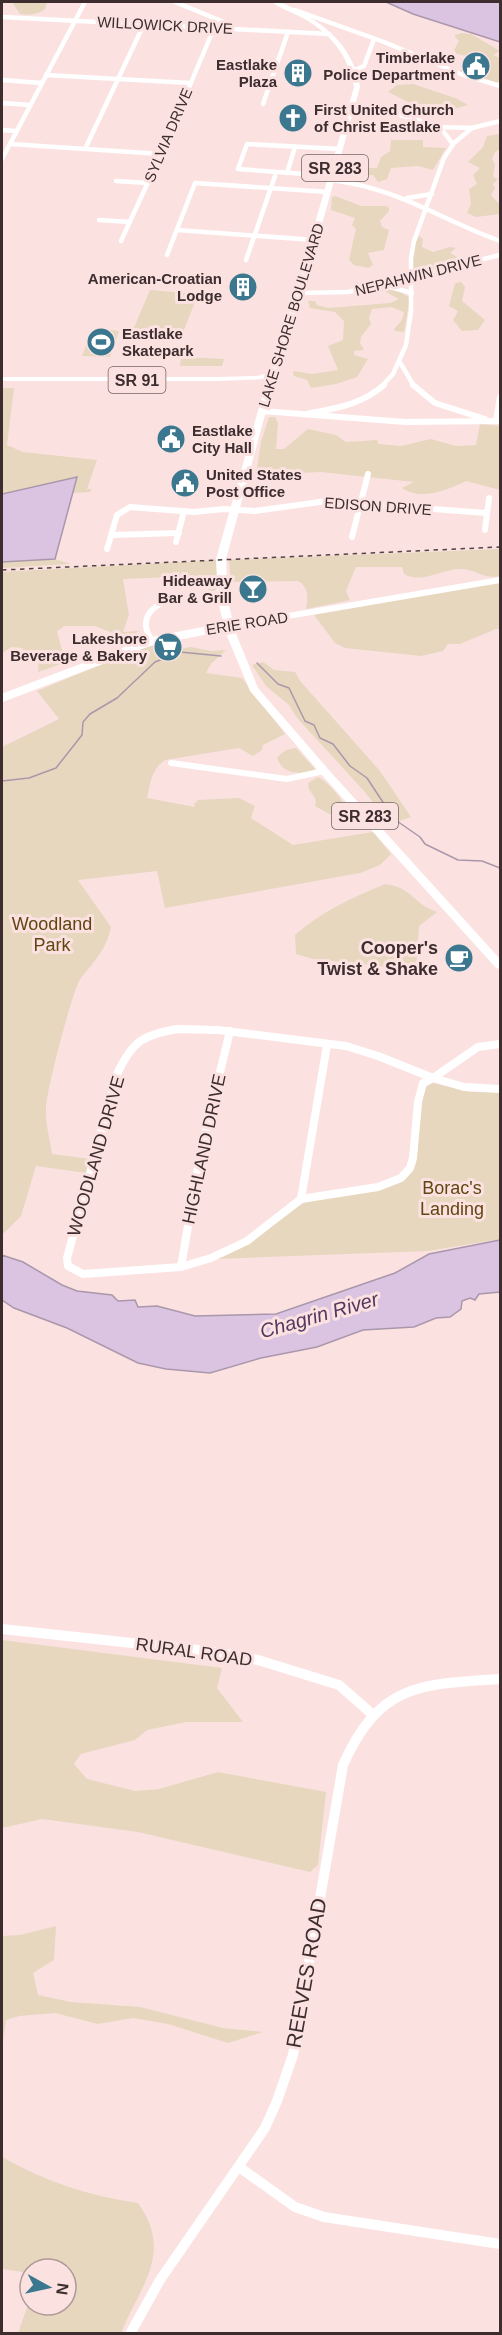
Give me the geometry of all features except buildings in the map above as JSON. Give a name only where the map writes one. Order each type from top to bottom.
[{"type":"main road","points":[[274,2],[295,10],[329,34],[344,49],[355,70]]},
{"type":"main road","name":"LAKE SHORE BOULEVARD","points":[[355,70],[357,87],[351,109],[299,293],[272,375],[221,559],[223,602],[229,626],[253,689],[324,771],[501,964]]},
{"type":"main road","name":"SR 91","points":[[2,373],[259,372],[272,375]]},
{"type":"main road","name":"SR 91","points":[[2,379],[257,378],[272,375]]},
{"type":"street","points":[[2,159],[85,2]]},
{"type":"street","points":[[175,2],[231,25],[231,28]]},
{"type":"street","points":[[295,10],[376,40],[427,66],[501,88]]},
{"type":"street","name":"WILLOWICK DRIVE","points":[[2,17],[329,34]]},
{"type":"street","points":[[85,149],[144,24]]},
{"type":"street","name":"SYLVIA DRIVE","points":[[121,241],[161,154],[214,28]]},
{"type":"street","points":[[263,104],[288,32]]},
{"type":"street","points":[[355,70],[364,66],[376,40]]},
{"type":"street","points":[[46,75],[190,83]]},
{"type":"street","points":[[2,80],[42,83]]},
{"type":"street","points":[[2,104],[30,105]]},
{"type":"street","points":[[351,109],[394,113],[440,127],[472,128],[501,121]]},
{"type":"street","points":[[440,127],[452,143]]},
{"type":"street","points":[[307,414],[350,405],[373,394],[389,381],[401,364],[412,293],[412,249],[432,194],[437,170],[452,143],[472,128]]},
{"type":"street","points":[[2,130],[16,131]]},
{"type":"street","points":[[10,144],[161,154]]},
{"type":"street","points":[[340,149],[247,144],[238,169],[332,178],[375,188],[402,197],[442,218],[501,241]]},
{"type":"street","points":[[287,173],[296,147]]},
{"type":"street","points":[[246,260],[274,176]]},
{"type":"street","points":[[116,181],[148,183]]},
{"type":"street","points":[[167,255],[195,183],[328,192]]},
{"type":"street","points":[[402,197],[432,194]]},
{"type":"street","points":[[422,220],[442,218]]},
{"type":"street","points":[[99,220],[130,222]]},
{"type":"street","points":[[177,230],[314,240]]},
{"type":"street","name":"NEPAHWIN DRIVE","points":[[299,293],[348,292],[464,262],[501,255]]},
{"type":"street","points":[[378,286],[391,286],[412,293]]},
{"type":"street","points":[[401,364],[408,382],[429,400],[445,407],[496,421]]},
{"type":"street","points":[[389,381],[408,382]]},
{"type":"street","points":[[496,421],[501,397]]},
{"type":"street","points":[[350,405],[353,415],[358,419]]},
{"type":"street","points":[[435,422],[447,415],[445,407]]},
{"type":"street","points":[[262,411],[358,419],[435,422],[496,421]]},
{"type":"street","points":[[352,537],[368,474]]},
{"type":"street","points":[[485,530],[489,498]]},
{"type":"street","name":"EDISON DRIVE","points":[[107,549],[117,515],[126,508],[184,511],[274,509],[327,501],[486,513]]},
{"type":"street","points":[[176,542],[184,511]]},
{"type":"street","points":[[112,535],[178,533]]},
{"type":"street","name":"ERIE ROAD","points":[[2,698],[152,641],[501,580]]},
{"type":"street","points":[[152,641],[148,636],[144,621],[146,613],[160,604]]},
{"type":"street","points":[[171,763],[287,779],[324,771]]},
{"type":"street","name":"WOODLAND DRIVE","points":[[181,1267],[83,1274],[68,1266],[67,1258],[117,1074],[130,1048],[143,1038],[160,1031],[193,1029],[230,1031]]},
{"type":"street","points":[[230,1031],[359,1050],[470,1089],[501,1089]]},
{"type":"street","name":"HIGHLAND DRIVE","points":[[181,1267],[201,1150],[230,1031]]},
{"type":"street","points":[[181,1267],[211,1258],[247,1240],[301,1199],[378,1187],[402,1178],[410,1168],[418,1102],[423,1083],[436,1078],[470,1050],[482,1044],[501,1044]]},
{"type":"street","points":[[301,1199],[327,1045]]},
{"type":"street","name":"RURAL ROAD","points":[[2,1629],[216,1652],[258,1660],[339,1685],[372,1714]]},
{"type":"street","name":"REEVES ROAD","points":[[130,2334],[164,2271],[266,2127],[282,2088],[293,2055],[343,1765],[353,1739],[372,1714],[393,1698],[416,1688],[437,1683],[501,1679]]},
{"type":"street","points":[[239,2168],[295,2207],[324,2217],[501,2244]]},
{"type":"green space","points":[[12,2],[47,2],[42,11],[20,14]]},
{"type":"green space","points":[[471,34],[500,51],[493,55],[500,58],[500,80],[495,84],[457,72],[483,59],[457,54],[454,50],[459,41],[455,35]]},
{"type":"green space","points":[[413,84],[455,98],[468,105],[442,112],[414,105],[388,92],[397,85]]},
{"type":"green space","points":[[500,134],[500,149],[495,152],[492,159],[495,164],[493,177],[498,179],[493,184],[495,188],[491,195],[500,205],[500,214],[476,217],[467,213],[471,204],[469,189],[477,184],[473,175],[480,168],[468,162],[483,147],[487,136]]},
{"type":"green space","points":[[391,140],[423,140],[423,147],[446,148],[433,170],[418,166],[391,168],[387,179],[378,182],[373,175],[342,176],[353,169],[377,168],[381,157],[390,151]]},
{"type":"green space","points":[[335,196],[361,206],[389,208],[380,221],[382,227],[389,230],[384,250],[368,253],[373,265],[368,268],[354,265],[349,260],[356,229],[352,225],[355,218],[331,210],[332,197]]},
{"type":"green space","points":[[419,236],[423,239],[422,247],[433,252],[450,247],[456,248],[450,253],[462,260],[453,265],[413,273],[413,248]]},
{"type":"green space","points":[[461,282],[465,287],[462,301],[485,320],[478,330],[462,331],[453,320],[458,311],[449,306],[455,283]]},
{"type":"green space","points":[[383,287],[394,288],[410,298],[404,332],[394,329],[402,320],[404,312],[391,307],[372,309],[369,318],[371,324],[361,337],[360,343],[364,350],[354,351],[354,355],[368,359],[357,377],[336,384],[311,388],[307,380],[294,376],[293,371],[312,374],[338,370],[328,346],[343,340],[344,321],[335,312],[310,308],[308,301],[315,301],[317,305],[328,308],[390,303],[399,299],[384,291],[370,292]]},
{"type":"green space","points":[[150,290],[198,294],[182,335],[133,330]]},
{"type":"green space","name":"Eastlake Skatepark","points":[[101,329],[119,331],[110,357],[82,356],[90,336],[98,336]]},
{"type":"green space","points":[[181,358],[224,359],[222,366],[180,366]]},
{"type":"green space","points":[[2,388],[14,388],[7,445],[23,452],[97,460],[87,489],[92,489],[90,492],[72,493],[76,477],[2,494]]},
{"type":"green space","points":[[269,417],[275,417],[278,423],[276,449],[284,449],[308,429],[336,435],[346,442],[377,440],[379,444],[401,446],[431,439],[456,446],[476,445],[480,424],[500,426],[500,490],[466,481],[443,491],[417,494],[402,488],[414,482],[321,472],[256,475],[261,442]]},
{"type":"green space","points":[[500,549],[500,576],[489,576],[459,569],[418,578],[404,574],[402,567],[356,567],[346,591],[350,600],[306,609],[306,590],[302,583],[298,581],[231,582],[229,560]]},
{"type":"green space","points":[[55,559],[71,564],[2,568],[2,562]]},
{"type":"green space","points":[[218,560],[218,588],[212,592],[203,586],[196,576],[123,579],[129,615],[123,632],[139,631],[126,638],[95,626],[65,626],[57,631],[62,650],[84,656],[38,672],[39,655],[29,655],[22,648],[12,647],[2,653],[2,572]]},
{"type":"green space","points":[[500,582],[500,629],[460,644],[448,644],[443,651],[421,656],[345,648],[335,643],[314,615]]},
{"type":"green space","name":"Woodland Park","points":[[153,646],[156,653],[191,647],[211,651],[226,650],[211,664],[206,673],[242,678],[285,734],[263,745],[262,750],[253,756],[239,748],[165,760],[154,772],[147,798],[195,807],[194,804],[198,800],[239,798],[255,806],[251,818],[293,845],[373,832],[391,854],[380,865],[360,873],[165,908],[157,871],[78,880],[111,927],[103,948],[77,986],[55,1062],[46,1114],[52,1154],[90,1159],[86,1173],[36,1166],[21,1216],[2,1235],[2,747],[59,719],[37,691],[144,647]]},
{"type":"green space","points":[[263,662],[274,670],[295,672],[301,682],[380,771],[411,817],[390,824],[364,791],[297,718],[289,705],[266,686],[252,665]]},
{"type":"green space","points":[[296,748],[315,769],[312,773],[291,772],[280,763],[277,758],[281,754]]},
{"type":"green space","points":[[318,777],[331,787],[342,801],[348,810],[344,814],[329,814],[315,806],[316,800],[308,783]]},
{"type":"green space","points":[[385,884],[407,892],[429,909],[437,912],[419,926],[416,970],[313,959],[296,954],[295,935],[305,926],[338,906]]},
{"type":"green space","name":"Borac's Landing","points":[[433,1083],[472,1092],[500,1091],[500,1239],[428,1251],[216,1259],[304,1203],[403,1180],[411,1173],[416,1162],[423,1096],[426,1087]]},
{"type":"green space","points":[[2,1640],[222,1668],[217,1688],[243,1722],[186,1722],[147,1730],[135,1740],[81,1754],[74,1764],[87,1779],[135,1791],[159,1789],[218,1772],[326,1792],[318,1865],[310,1872],[138,1832],[42,1819],[2,1828]]},
{"type":"green space","points":[[56,1926],[54,1960],[33,1973],[38,1995],[71,2002],[140,2007],[223,2028],[263,2032],[228,2043],[168,2024],[133,2018],[98,2024],[55,2013],[19,2016],[6,2020],[2,2048],[2,1936],[20,1935]]},
{"type":"green space","points":[[2,2157],[67,2186],[138,2203],[148,2221],[153,2238],[150,2269],[121,2333],[18,2333],[24,2317],[78,2317],[78,2257],[18,2257],[18,2271],[2,2269]]},
{"type":"water","points":[[386,2],[500,2],[500,42],[413,14]]},
{"type":"water","points":[[77,477],[55,559],[2,562],[2,494]]},
{"type":"water","name":"Chagrin River","points":[[500,1240],[500,1292],[479,1294],[475,1300],[470,1298],[462,1301],[461,1309],[450,1317],[436,1318],[414,1327],[363,1330],[317,1347],[261,1358],[210,1373],[166,1369],[138,1363],[67,1328],[14,1308],[2,1300],[2,1255],[23,1262],[62,1285],[77,1291],[112,1295],[118,1301],[135,1300],[138,1307],[157,1306],[195,1316],[276,1314],[395,1273],[429,1254]]},
{"type":"waterway","points":[[2,781],[29,778],[56,768],[82,735],[83,722],[90,714],[117,698],[155,662],[180,652],[221,656]]},
{"type":"waterway","points":[[257,663],[278,684],[289,688],[305,721],[314,725],[320,738],[333,744],[350,766],[367,778],[394,819],[420,837],[425,844],[458,860],[482,861],[500,868]]},
{"type":"railway","points":[[2,570],[500,547]]},
{"type":"place","name":"Timberlake Police Department","points":[[476,66]]},
{"type":"place","name":"Eastlake Plaza","points":[[298,73]]},
{"type":"place","name":"First United Church of Christ Eastlake","points":[[293,118]]},
{"type":"place","name":"American-Croatian Lodge","points":[[243,287]]},
{"type":"place","name":"Eastlake Skatepark","points":[[101,342]]},
{"type":"place","name":"Eastlake City Hall","points":[[171,439]]},
{"type":"place","name":"United States Post Office","points":[[185,483]]},
{"type":"place","name":"Hideaway Bar & Grill","points":[[253,589]]},
{"type":"place","name":"Lakeshore Beverage & Bakery","points":[[168,647]]},
{"type":"place","name":"Cooper's Twist & Shake","points":[[459,958]]}]
